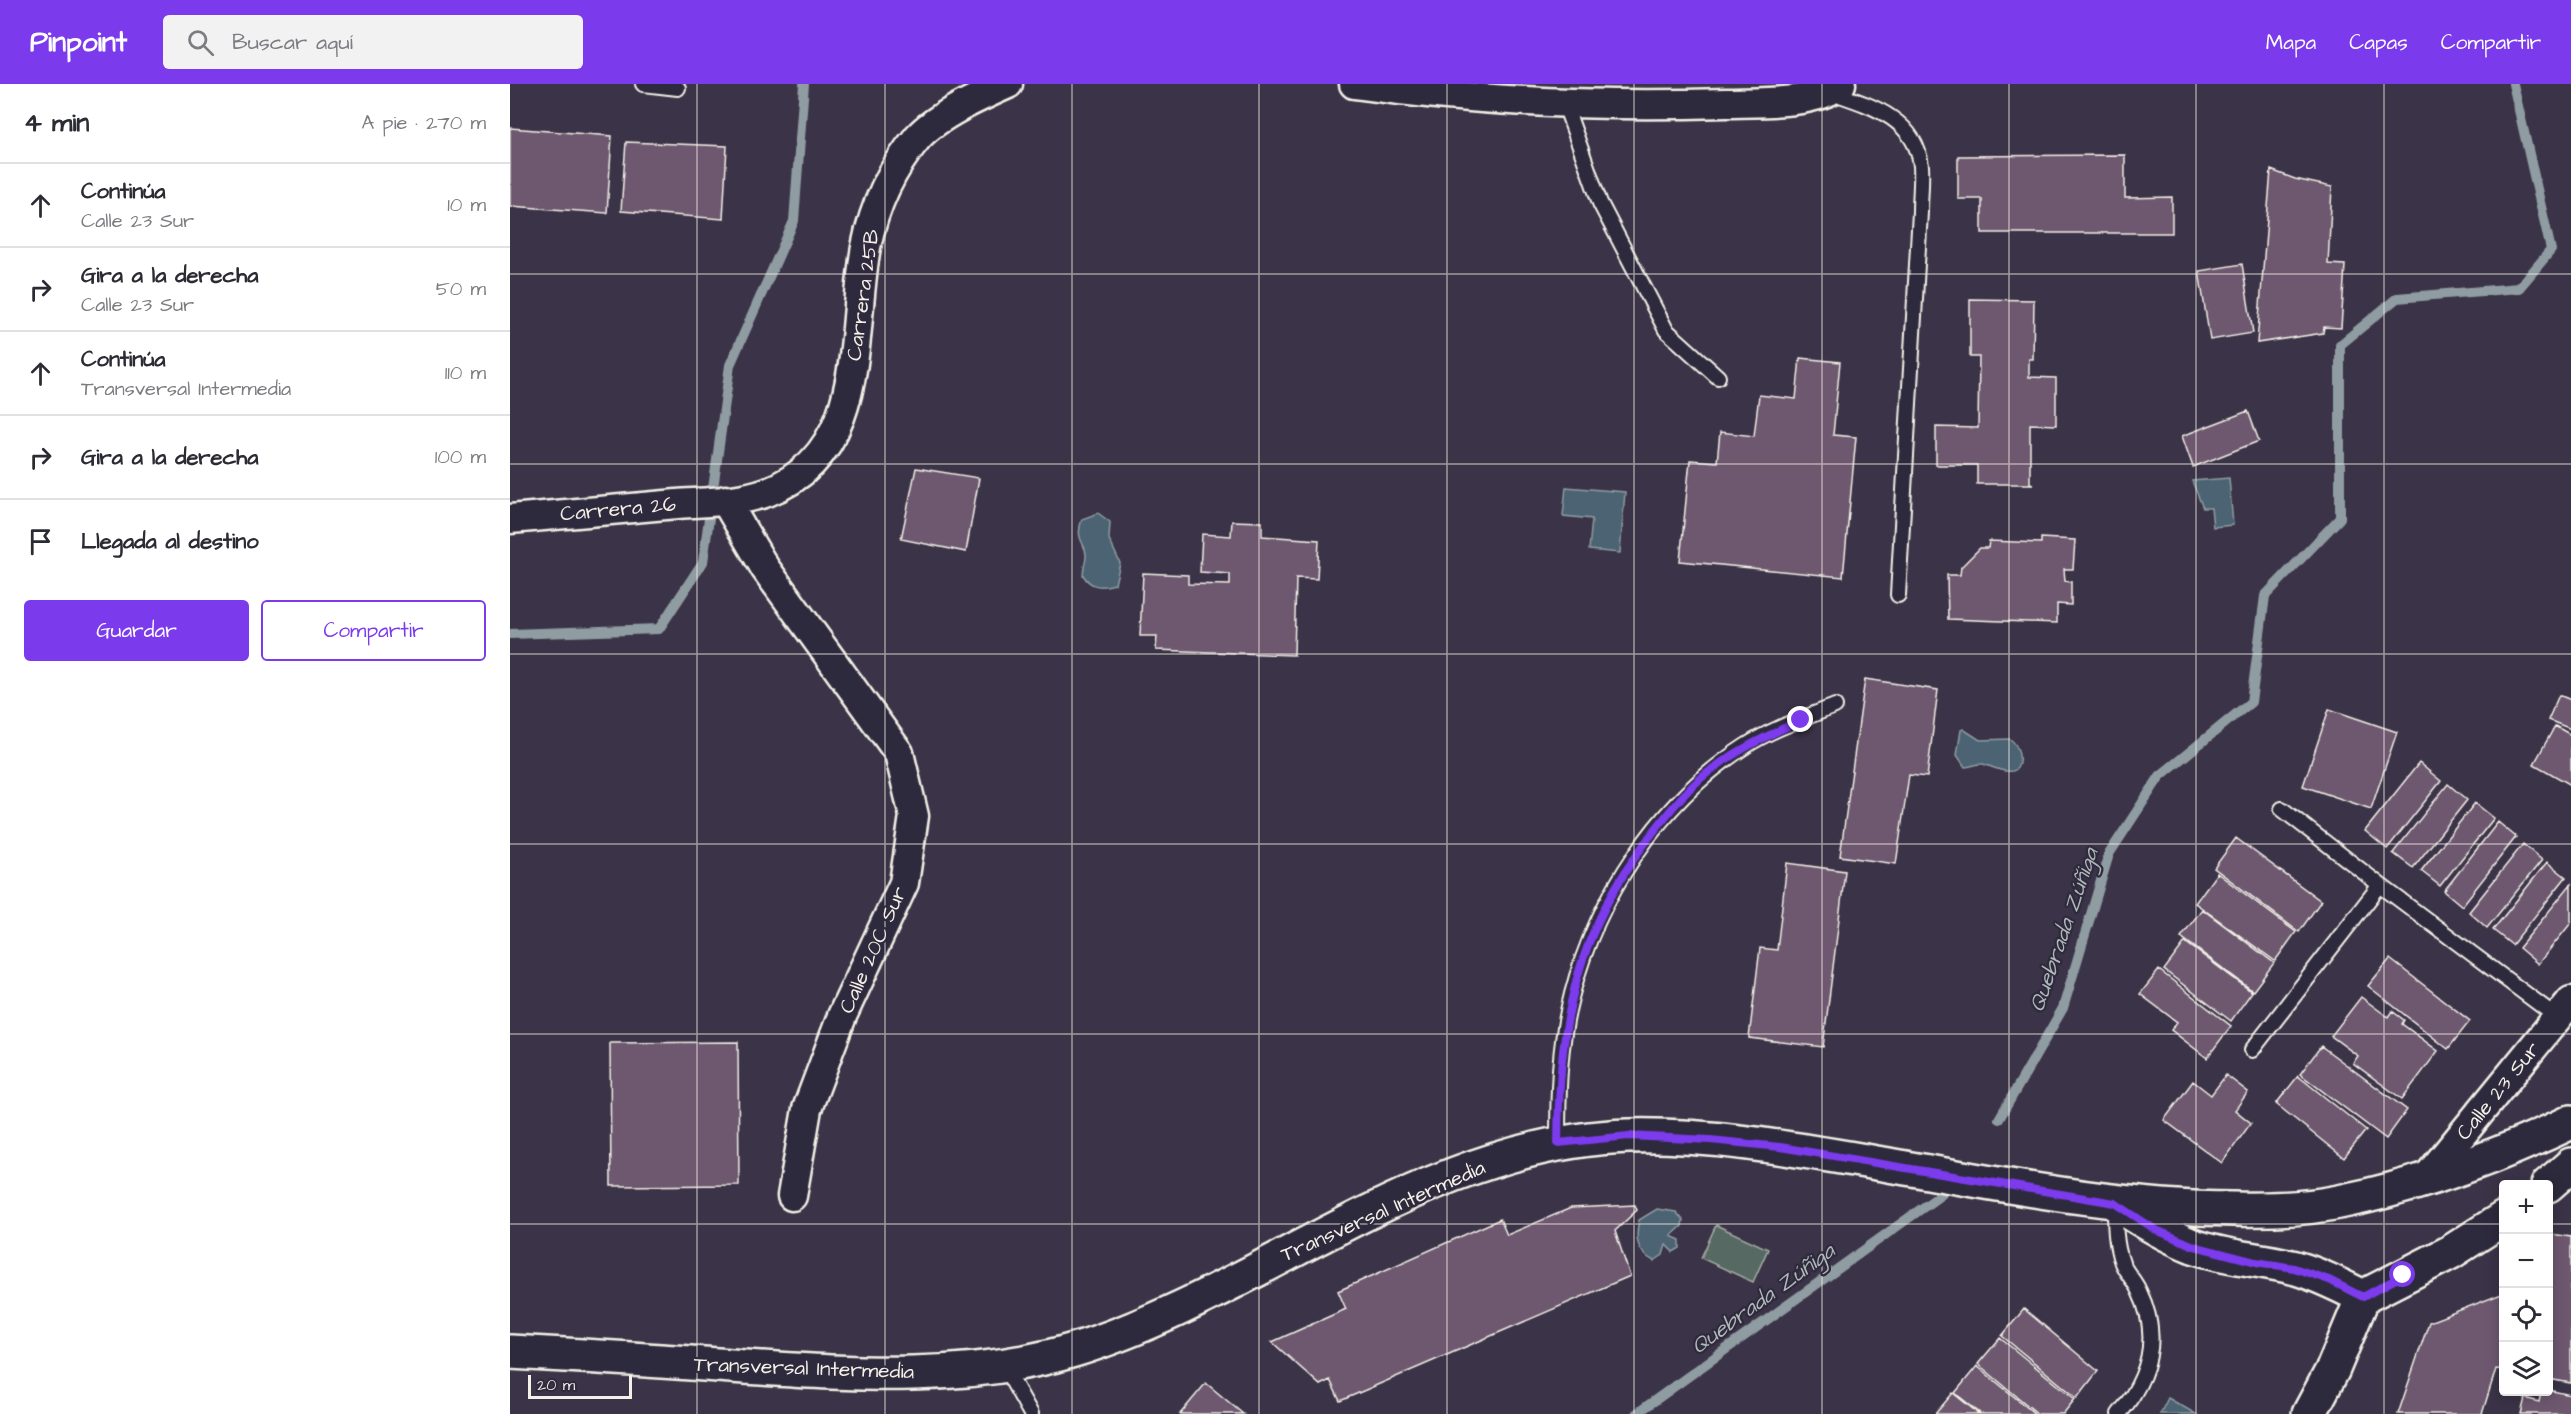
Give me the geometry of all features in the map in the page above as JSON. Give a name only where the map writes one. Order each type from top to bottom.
[{"type":"street","name":"Carrera 25B","points":[[725,500],[766,492],[804,472],[834,434],[851,384],[866,246],[885,186],[919,136],[965,103],[1008,84]]},
{"type":"street","points":[[1353,84],[1395,90],[1564,102],[1660,105],[1782,101],[1836,88]]},
{"type":"street","name":"Carrera 26","points":[[510,519],[725,500]]},
{"type":"street","name":"Calle 20C Sur","points":[[725,500],[765,568],[899,753],[914,816],[904,883],[842,1016],[807,1109],[792,1196]]},
{"type":"street","name":"Calle 23 Sur","points":[[2424,1181],[2564,1010]]},
{"type":"street","name":"Transversal Intermedia","points":[[510,1352],[901,1375],[1004,1365],[1074,1350],[1151,1319],[1414,1193],[1479,1165],[1558,1143],[1629,1136],[1710,1140],[1780,1147],[2115,1203],[2201,1209],[2267,1210],[2335,1203],[2424,1181],[2528,1142],[2571,1122]]},
{"type":"street","points":[[2553,1181],[2571,1165]]},
{"type":"street","points":[[2115,1203],[2156,1230],[2194,1246],[2256,1262],[2294,1268],[2329,1280],[2363,1297]]},
{"type":"street","points":[[2309,1414],[2333,1369],[2363,1297],[2451,1252],[2499,1221]]},
{"type":"street","name":"Transversal Intermedia","points":[[510,1332],[555,1354]]},
{"type":"lane","points":[[643,84],[678,88]]},
{"type":"lane","points":[[1836,88],[1888,114],[1910,134],[1921,164],[1920,224],[1898,595]]},
{"type":"lane","points":[[1564,102],[1600,202],[1666,330],[1718,377]]},
{"type":"lane","points":[[1558,1143],[1559,1076],[1571,995],[1591,934],[1627,867],[1670,810],[1707,772],[1746,745],[1835,706]]},
{"type":"lane","points":[[2282,809],[2380,885],[2564,1010]]},
{"type":"lane","points":[[2252,1050],[2380,885]]},
{"type":"lane","points":[[2115,1203],[2116,1237],[2123,1264],[2139,1291],[2149,1321],[2149,1363],[2134,1396],[2119,1414]]},
{"type":"lane","points":[[1004,1365],[1030,1414]]},
{"type":"green space","points":[[1716,1225],[1768,1249],[1753,1282],[1701,1258]]},
{"type":"water","points":[[2229,478],[2233,525],[2213,527],[2211,508],[2203,508],[2192,481]]},
{"type":"water","points":[[1566,487],[1625,492],[1620,553],[1589,550],[1592,519],[1563,516]]},
{"type":"water","points":[[1098,513],[1110,522],[1109,539],[1120,563],[1115,584],[1105,586],[1093,585],[1083,575],[1086,552],[1079,533],[1080,527],[1082,519]]},
{"type":"water","points":[[1963,729],[1980,740],[2010,739],[2019,755],[2019,764],[2016,769],[1999,770],[1983,764],[1965,767],[1957,755]]},
{"type":"water","points":[[1657,1209],[1676,1212],[1683,1220],[1682,1226],[1671,1236],[1680,1240],[1680,1248],[1673,1252],[1666,1245],[1663,1255],[1654,1261],[1640,1249],[1637,1233],[1639,1220]]},
{"type":"water","points":[[2168,1398],[2196,1414],[2160,1414]]},
{"type":"building","points":[[510,128],[612,136],[607,213],[510,206]]},
{"type":"building","points":[[626,142],[727,146],[723,219],[621,211]]},
{"type":"building","points":[[2125,155],[2125,198],[2172,197],[2172,233],[1982,233],[1982,199],[1958,199],[1958,156]]},
{"type":"building","points":[[2271,170],[2295,179],[2332,187],[2328,264],[2345,265],[2341,328],[2324,327],[2323,333],[2257,343]]},
{"type":"building","points":[[2242,264],[2253,333],[2210,340],[2199,271]]},
{"type":"building","points":[[1970,299],[2034,300],[2033,359],[2029,359],[2029,377],[2056,378],[2056,425],[2030,424],[2030,483],[2033,484],[1977,484],[1977,465],[1936,465],[1936,427],[1978,428],[1979,357],[1970,357]]},
{"type":"building","points":[[1800,358],[1840,362],[1833,435],[1856,437],[1843,577],[1680,561],[1690,460],[1717,462],[1720,432],[1754,436],[1759,395],[1796,399]]},
{"type":"building","points":[[2248,411],[2259,441],[2193,467],[2182,436]]},
{"type":"building","points":[[916,468],[979,478],[966,552],[901,539]]},
{"type":"building","points":[[1232,521],[1262,522],[1262,536],[1319,540],[1317,579],[1296,578],[1294,655],[1156,650],[1157,636],[1140,636],[1143,573],[1188,575],[1188,584],[1230,585],[1230,574],[1200,572],[1202,534],[1231,536]]},
{"type":"building","points":[[2041,538],[2075,540],[2073,569],[2064,569],[2065,581],[2071,582],[2071,605],[2057,604],[2057,623],[1948,619],[1947,575],[1960,575],[1961,567],[1980,548],[1988,548],[1989,541],[2041,543]]},
{"type":"building","points":[[1865,679],[1938,690],[1927,777],[1909,775],[1896,864],[1840,856]]},
{"type":"building","points":[[2559,695],[2571,700],[2571,729],[2548,720]]},
{"type":"building","points":[[2329,709],[2397,732],[2371,809],[2303,786]]},
{"type":"building","points":[[2555,726],[2571,735],[2571,785],[2534,764]]},
{"type":"building","points":[[2419,763],[2441,781],[2387,849],[2365,831]]},
{"type":"building","points":[[2448,784],[2467,800],[2413,868],[2393,853]]},
{"type":"building","points":[[2475,803],[2494,818],[2440,886],[2421,871]]},
{"type":"building","points":[[2498,822],[2516,837],[2462,906],[2444,891]]},
{"type":"building","points":[[2236,838],[2321,901],[2299,932],[2214,868]]},
{"type":"building","points":[[2523,844],[2542,860],[2487,928],[2469,912]]},
{"type":"building","points":[[2547,862],[2566,877],[2512,945],[2493,930]]},
{"type":"building","points":[[1787,863],[1845,871],[1823,1047],[1749,1038],[1760,948],[1777,950]]},
{"type":"building","points":[[2217,873],[2296,932],[2275,961],[2195,903]]},
{"type":"building","points":[[2571,884],[2571,923],[2538,964],[2519,948]]},
{"type":"building","points":[[2202,909],[2274,963],[2253,991],[2181,937]]},
{"type":"building","points":[[2185,942],[2252,992],[2231,1021],[2164,970]]},
{"type":"building","points":[[2390,959],[2470,1021],[2448,1049],[2368,986]]},
{"type":"building","points":[[2159,970],[2231,1026],[2207,1058],[2171,1030],[2177,1022],[2140,994]]},
{"type":"building","points":[[2361,997],[2388,1017],[2392,1011],[2404,1020],[2402,1024],[2438,1051],[2402,1099],[2353,1063],[2358,1056],[2331,1036]]},
{"type":"building","points":[[738,1042],[739,1185],[611,1186],[610,1043]]},
{"type":"building","points":[[2321,1046],[2407,1110],[2386,1139],[2300,1074]]},
{"type":"building","points":[[2226,1075],[2248,1092],[2235,1110],[2251,1123],[2222,1163],[2164,1120],[2193,1081],[2211,1095]]},
{"type":"building","points":[[2298,1076],[2366,1130],[2344,1158],[2276,1104]]},
{"type":"building","points":[[1635,1205],[1637,1210],[1615,1231],[1630,1276],[1340,1401],[1330,1380],[1320,1385],[1272,1342],[1346,1309],[1338,1291],[1500,1219],[1507,1235],[1571,1208]]},
{"type":"building","points":[[2553,1234],[2571,1237],[2571,1383],[2553,1380]]},
{"type":"building","points":[[2499,1295],[2499,1369],[2496,1369],[2482,1414],[2398,1414],[2429,1322]]},
{"type":"building","points":[[2024,1309],[2098,1371],[2077,1398],[2002,1336]]},
{"type":"building","points":[[2000,1338],[2075,1399],[2063,1414],[2038,1414],[1978,1364]]},
{"type":"building","points":[[1977,1366],[2035,1414],[1981,1414],[1955,1393]]},
{"type":"building","points":[[1206,1383],[1243,1414],[1180,1414]]},
{"type":"building","points":[[2553,1391],[2571,1395],[2571,1414],[2521,1414],[2525,1398],[2539,1402],[2540,1396],[2553,1396]]},
{"type":"building","points":[[1953,1393],[1979,1414],[1935,1414]]},
{"type":"waterway","points":[[510,634],[659,629],[703,562],[730,365],[794,221],[804,84]]},
{"type":"waterway","name":"Quebrada Zúñiga","points":[[1999,1119],[2063,1008],[2109,854],[2160,776],[2251,702],[2265,596],[2340,518],[2340,345],[2397,298],[2519,288],[2551,250],[2513,84]]},
{"type":"waterway","name":"Quebrada Zúñiga","points":[[1636,1414],[1942,1194]]},
{"type":"route","points":[[1801,720],[1746,745],[1707,772],[1670,810],[1627,867],[1591,934],[1571,995],[1559,1076],[1558,1143],[1629,1136],[1710,1140],[1780,1147],[2115,1203],[2156,1230],[2194,1246],[2256,1262],[2294,1268],[2329,1280],[2363,1297],[2403,1275]]}]
